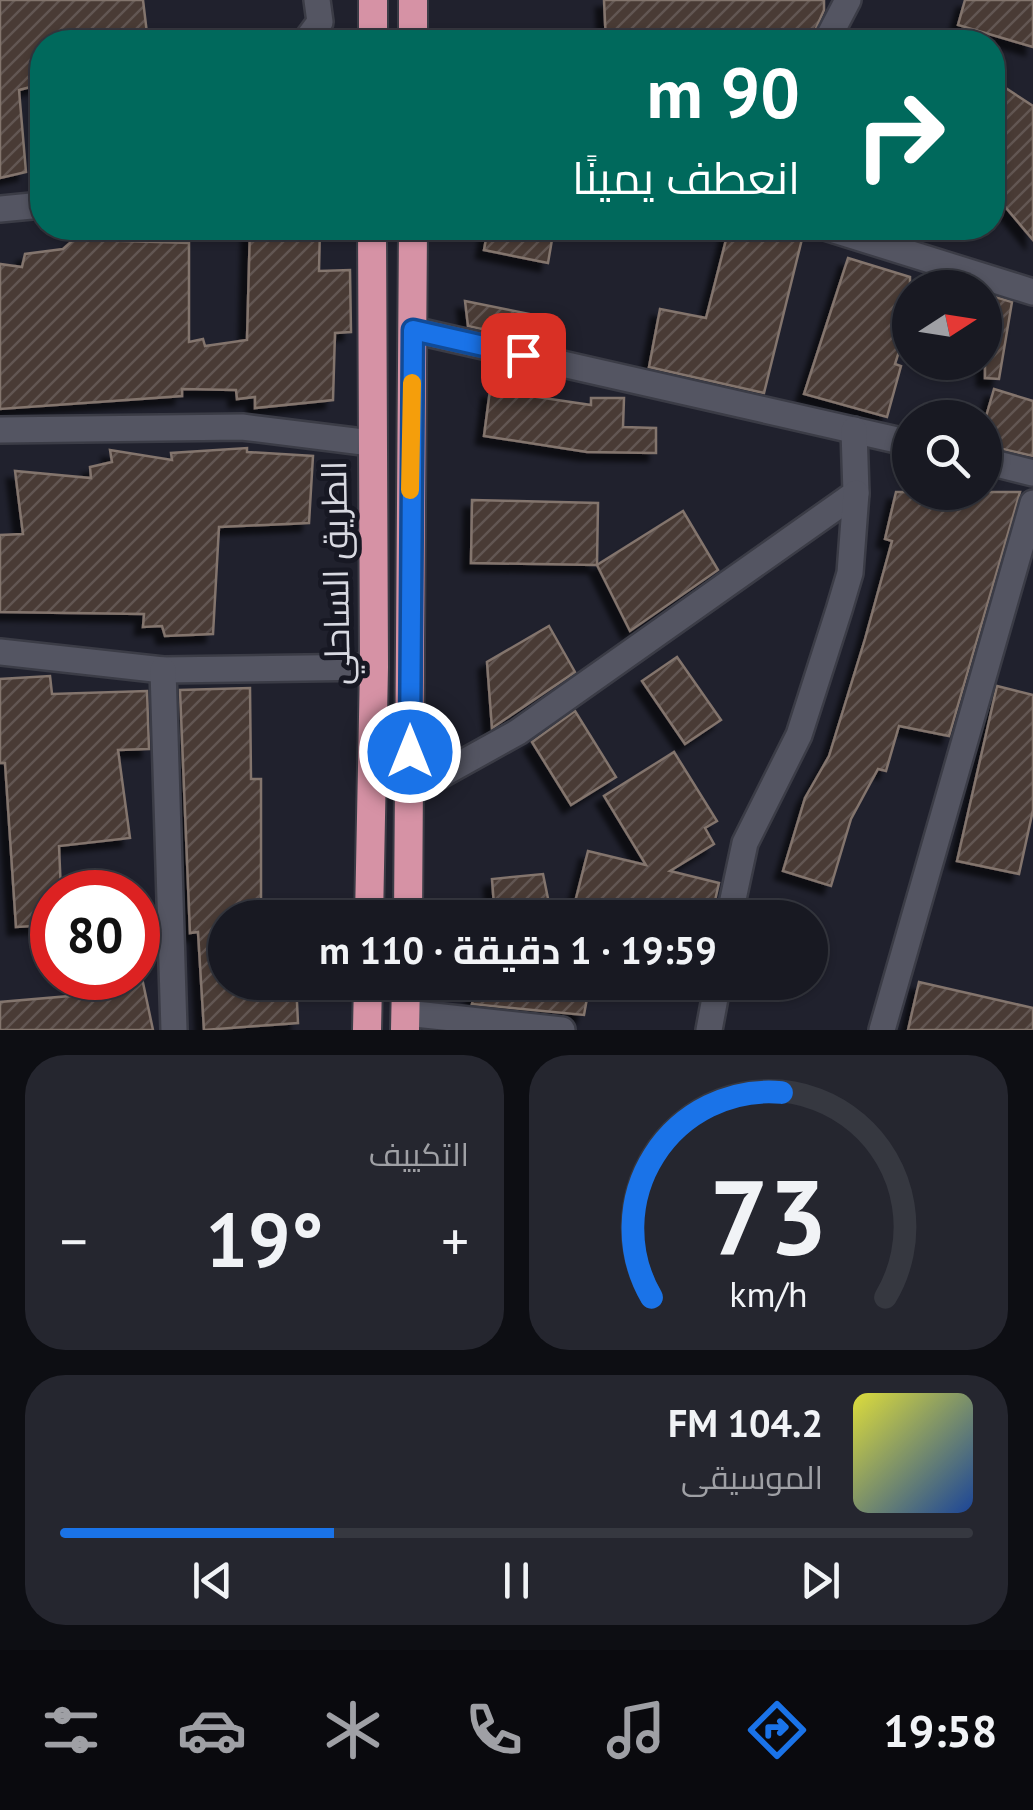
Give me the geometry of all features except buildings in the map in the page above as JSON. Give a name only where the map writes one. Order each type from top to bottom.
[{"type":"highway","points":[[373,0],[373,30]]},
{"type":"highway","points":[[413,30],[414,0]]},
{"type":"highway","name":"الطريق الساحلي","points":[[370,900],[374,667],[372,240]]},
{"type":"highway","name":"الطريق الساحلي","points":[[408,900],[412,240]]},
{"type":"highway","points":[[367,1030],[368,1000]]},
{"type":"street","points":[[314,30],[320,22],[317,0]]},
{"type":"street","points":[[832,30],[848,0]]},
{"type":"street","points":[[0,209],[30,206]]},
{"type":"street","points":[[866,240],[1033,292]]},
{"type":"street","points":[[413,330],[892,439]]},
{"type":"street","points":[[0,430],[242,428],[371,443]]},
{"type":"street","points":[[733,900],[745,843],[798,735],[850,573],[856,494],[854,430]]},
{"type":"street","points":[[1002,466],[1033,473]]},
{"type":"street","points":[[410,792],[518,732],[856,494]]},
{"type":"street","points":[[882,1030],[1033,503]]},
{"type":"street","points":[[0,652],[163,670],[374,667]]},
{"type":"street","points":[[163,670],[174,1030]]},
{"type":"street","points":[[709,1030],[715,1000]]},
{"type":"street","points":[[406,1021],[562,1030]]},
{"type":"slow traffic","points":[[410,490],[412,383]]},
{"type":"route","points":[[410,752],[413,330],[523,355]]}]
